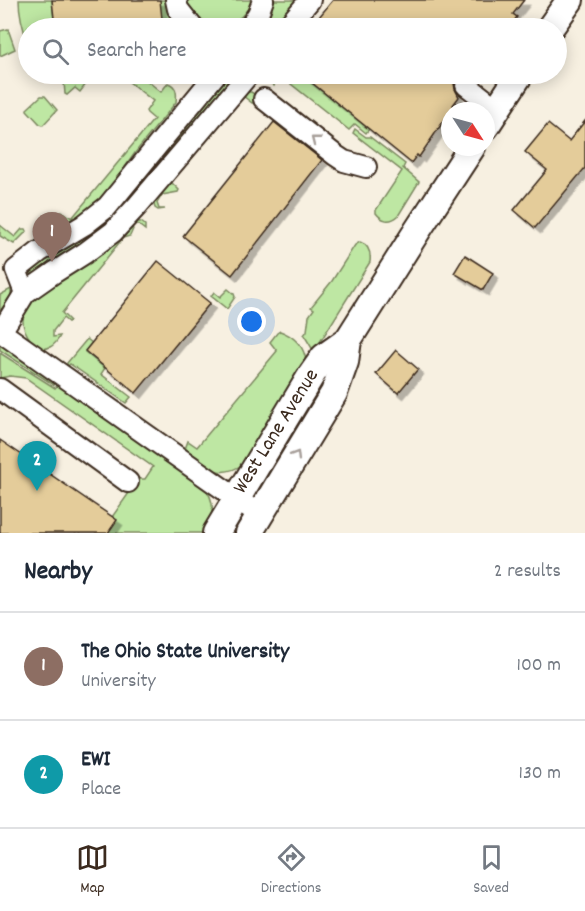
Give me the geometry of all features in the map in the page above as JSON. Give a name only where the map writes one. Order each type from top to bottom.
[{"type":"main road","points":[[557,18],[570,0]]},
{"type":"main road","points":[[495,111],[513,84]]},
{"type":"main road","name":"West Lane Avenue","points":[[216,533],[312,374],[324,357],[348,340],[466,156]]},
{"type":"main road","name":"West Lane Avenue","points":[[254,524],[334,393],[345,362],[348,340]]},
{"type":"lane","points":[[176,0],[178,9],[185,18]]},
{"type":"lane","points":[[255,18],[263,0]]},
{"type":"lane","points":[[295,18],[310,0]]},
{"type":"lane","points":[[26,293],[16,270],[107,207],[208,84]]},
{"type":"lane","points":[[241,84],[113,232],[26,293],[1,332],[236,499],[254,524]]},
{"type":"lane","points":[[466,85],[479,102]]},
{"type":"lane","points":[[264,99],[344,161],[366,167]]},
{"type":"lane","points":[[0,389],[128,482]]},
{"type":"green space","points":[[19,0],[52,0],[54,18],[21,18]]},
{"type":"green space","points":[[160,0],[166,0],[174,18],[132,18]]},
{"type":"green space","points":[[184,0],[253,0],[247,11],[238,18],[200,18]]},
{"type":"green space","points":[[274,0],[297,0],[282,18],[267,18]]},
{"type":"green space","points":[[8,29],[15,49],[0,56],[0,31]]},
{"type":"green space","points":[[64,84],[86,84],[80,92],[75,88],[67,95]]},
{"type":"green space","points":[[132,84],[151,84],[161,92],[167,84],[171,84],[176,91],[176,102],[94,206],[71,222],[52,227],[62,211],[72,218],[154,119],[146,111],[153,101]]},
{"type":"green space","points":[[219,84],[228,84],[136,194],[102,229],[75,249],[31,274],[29,271],[45,258],[101,224]]},
{"type":"green space","points":[[291,84],[313,84],[369,129],[366,133],[355,124],[349,130]]},
{"type":"green space","points":[[246,92],[256,95],[255,103],[243,96],[171,182],[179,190],[178,192],[162,195],[157,203],[159,209],[165,209],[158,210],[155,208],[153,201]]},
{"type":"green space","points":[[41,96],[45,96],[57,110],[43,125],[27,110]]},
{"type":"green space","points":[[355,129],[366,137],[370,137],[405,164],[403,168],[419,182],[398,216],[392,220],[381,218],[376,210],[402,171],[353,133]]},
{"type":"green space","points":[[138,222],[145,225],[145,230],[136,223],[130,227],[133,229],[130,236],[123,238],[62,313],[70,321],[63,318],[53,331],[53,337],[60,336],[56,342],[45,348],[35,345],[23,325],[25,312],[32,301],[131,224]]},
{"type":"green space","points":[[0,225],[15,237],[22,229],[27,231],[14,244],[0,236]]},
{"type":"green space","points":[[360,242],[369,250],[370,262],[313,350],[304,335],[307,331],[309,316],[314,309],[311,307],[332,281],[355,245]]},
{"type":"green space","points":[[11,289],[11,297],[0,311],[0,295]]},
{"type":"green space","points":[[228,289],[235,297],[227,309],[211,296],[214,292],[220,297]]},
{"type":"green space","points":[[280,331],[298,343],[306,362],[245,463],[228,471],[207,467],[186,453],[188,441],[197,447],[277,351],[270,342]]},
{"type":"green space","points":[[87,339],[92,343],[85,352],[105,368],[101,374],[131,397],[126,403],[70,364],[67,367],[67,363]]},
{"type":"green space","points":[[0,342],[56,382],[54,385],[0,350]]},
{"type":"green space","points":[[0,353],[55,388],[59,384],[204,486],[211,498],[212,509],[204,533],[108,533],[112,517],[139,479],[145,479],[153,467],[26,378],[10,376],[0,378]]},
{"type":"building","points":[[52,0],[160,0],[162,18],[54,18]]},
{"type":"building","points":[[333,0],[524,0],[513,14],[516,18],[318,18]]},
{"type":"building","points":[[313,84],[454,84],[459,97],[455,102],[441,102],[441,125],[419,157],[417,155],[411,163]]},
{"type":"building","points":[[585,121],[585,168],[535,228],[514,210],[547,170],[525,152],[548,124],[569,141]]},
{"type":"building","points":[[274,122],[322,160],[232,275],[183,236]]},
{"type":"building","points":[[465,255],[493,273],[483,290],[454,273]]},
{"type":"building","points":[[158,261],[210,303],[136,393],[85,351]]},
{"type":"building","points":[[396,350],[418,369],[398,393],[376,374]]},
{"type":"building","points":[[0,440],[117,520],[108,533],[0,533]]},
{"type":"place","name":"The Ohio State University","points":[[52,262]]},
{"type":"place","name":"EWI","points":[[37,491]]}]
